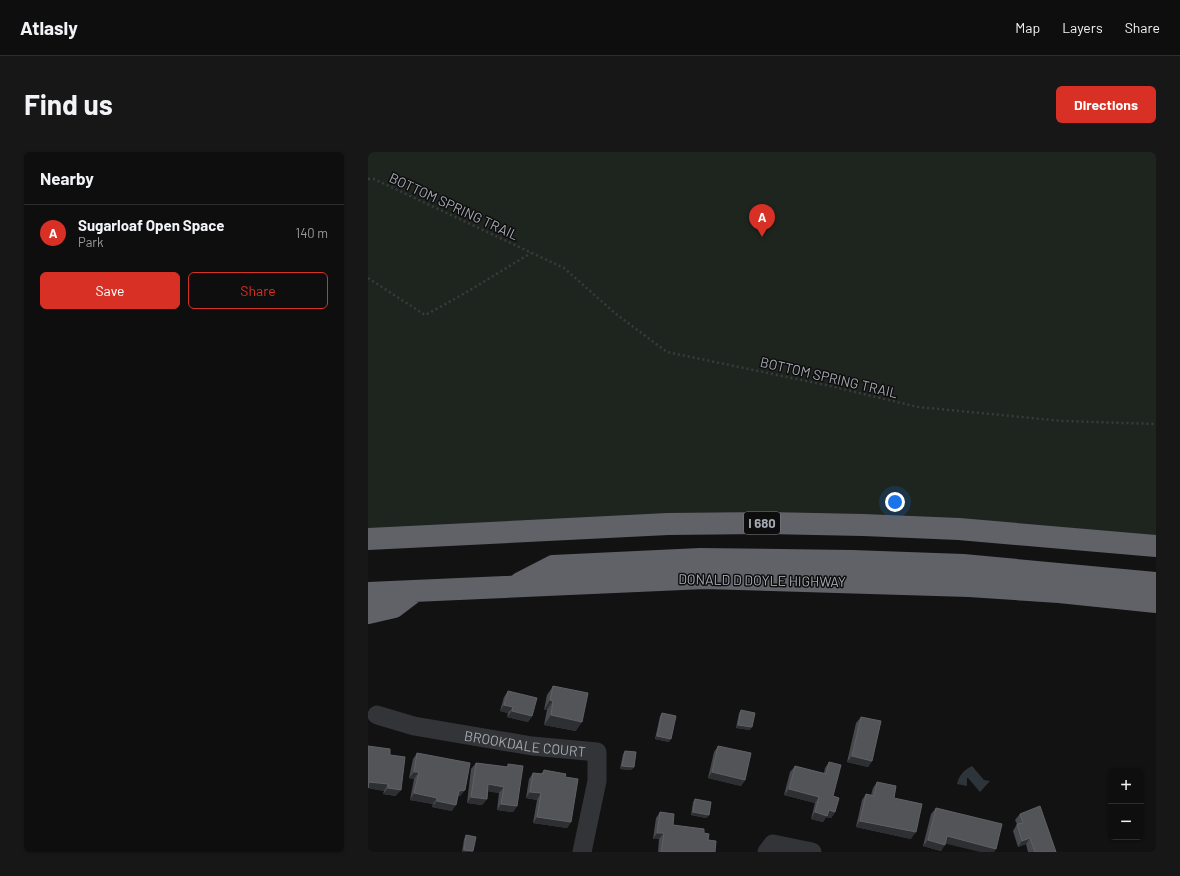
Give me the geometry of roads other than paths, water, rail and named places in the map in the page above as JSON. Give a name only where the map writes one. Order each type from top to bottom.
[{"type":"highway","name":"I 680","points":[[368,539],[668,524],[767,523],[863,525],[959,530],[1156,546]]},
{"type":"highway","points":[[514,586],[553,566],[700,559],[852,561],[963,565],[1156,583]]},
{"type":"highway","name":"DONALD D DOYLE HIGHWAY","points":[[368,593],[705,578],[969,586],[1059,592],[1156,602]]},
{"type":"highway","points":[[368,613],[394,607],[415,591]]},
{"type":"street","name":"BROOKDALE COURT","points":[[377,715],[414,726],[532,746],[597,752],[597,781],[582,852]]},
{"type":"street","points":[[767,852],[773,844],[812,852]]},
{"type":"place","name":"Sugarloaf Open Space","points":[[762,237]]}]
